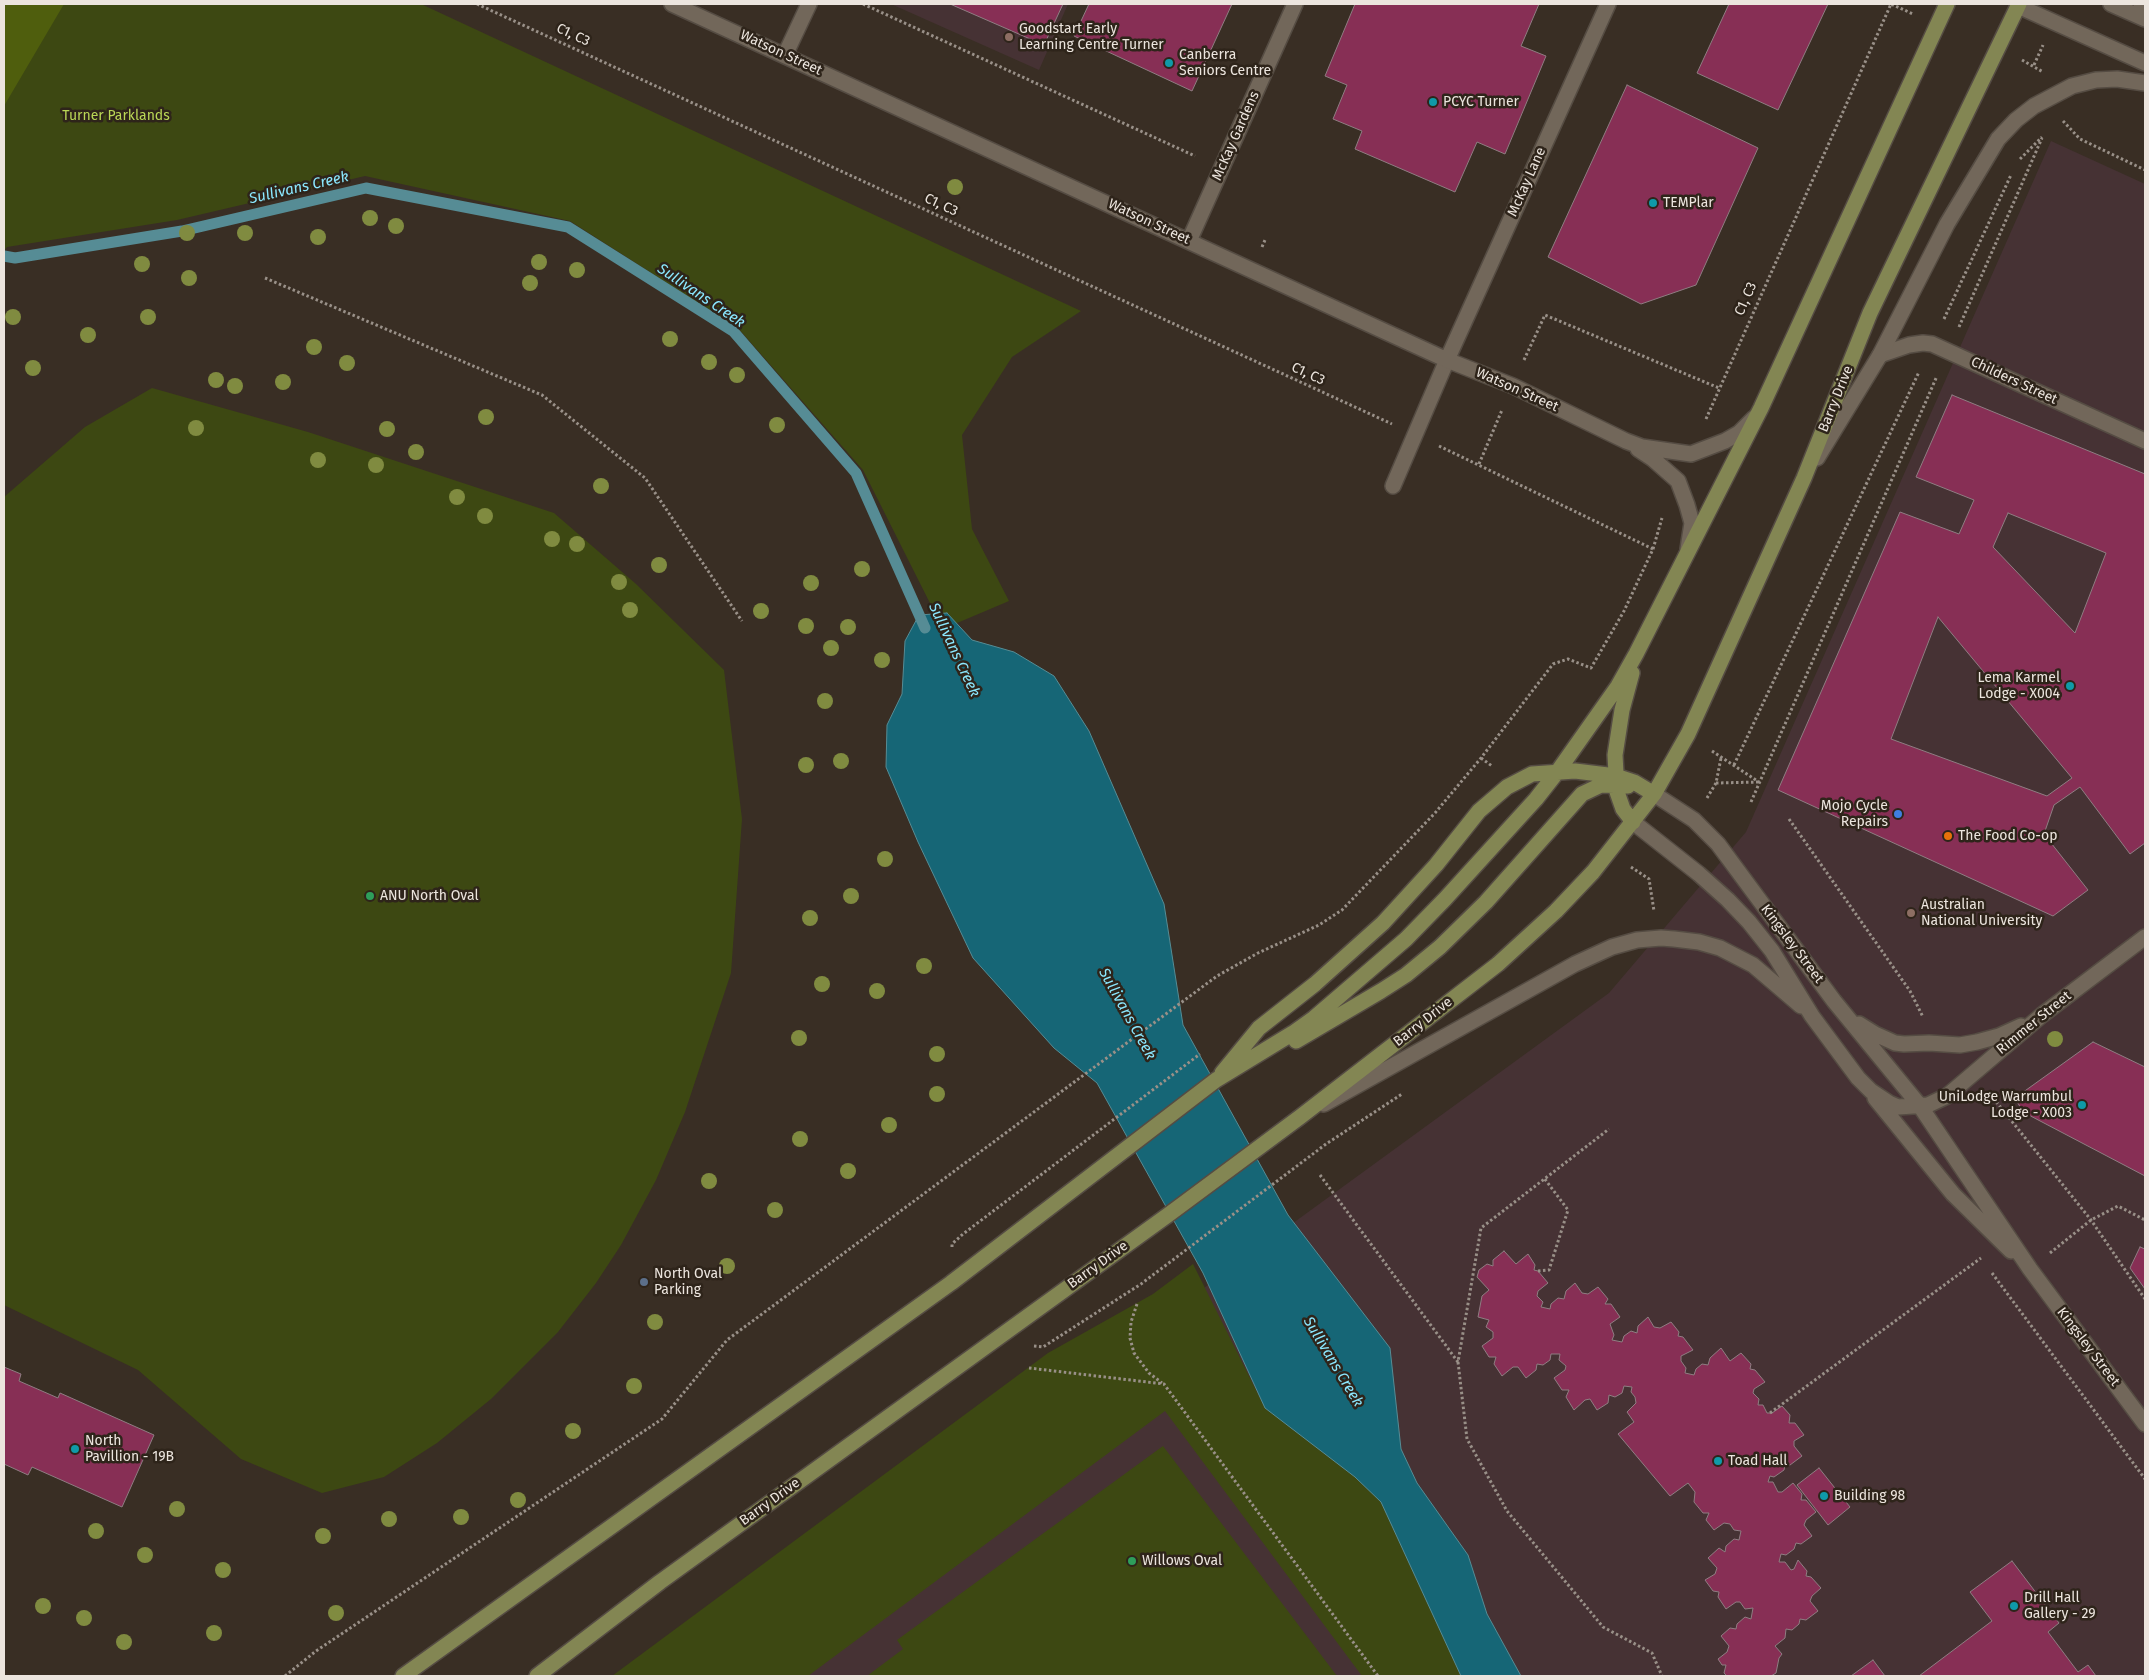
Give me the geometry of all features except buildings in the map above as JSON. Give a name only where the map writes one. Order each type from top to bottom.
[{"type":"main road","points":[[403,1676],[950,1283],[1216,1080],[1314,1018],[1394,950],[1445,899],[1558,771],[1618,686],[1762,408],[1947,4]]},
{"type":"main road","name":"Barry Drive","points":[[536,1676],[660,1582],[1168,1215],[1300,1117],[1498,964],[1556,911],[1593,872],[1654,794],[1688,734],[1804,478],[1870,313],[2017,4]]},
{"type":"main road","points":[[1633,822],[1624,809],[1616,780],[1615,755],[1622,710],[1633,670],[1649,629]]},
{"type":"main road","points":[[1216,1080],[1259,1028],[1315,984],[1383,923],[1418,886],[1479,811],[1507,787],[1524,777],[1558,771],[1594,772],[1654,794]]},
{"type":"main road","points":[[1216,1080],[1325,1026],[1406,975],[1457,932],[1526,859],[1582,794],[1595,787],[1616,780]]},
{"type":"street","name":"Watson Street","points":[[672,4],[1447,360],[1512,386],[1642,447],[1690,454],[1714,447],[1748,426],[1762,408]]},
{"type":"street","points":[[785,55],[809,4]]},
{"type":"street","name":"McKay Gardens","points":[[1190,241],[1295,4]]},
{"type":"street","name":"McKay Lane","points":[[1394,486],[1447,360],[1608,4]]},
{"type":"street","points":[[2017,4],[2145,63]]},
{"type":"street","points":[[2111,4],[2145,19]]},
{"type":"street","points":[[2141,4],[2145,8]]},
{"type":"street","points":[[1804,478],[1880,356],[1947,224],[1998,139],[2016,120],[2034,106],[2072,86],[2096,80],[2145,83]]},
{"type":"street","name":"Childers Street","points":[[1880,356],[1909,345],[1932,344],[1949,350],[2145,441]]},
{"type":"street","name":"Watson Street","points":[[1626,441],[1653,459],[1678,481],[1692,523],[1686,557]]},
{"type":"street","name":"Kingsley Street","points":[[1654,794],[1694,820],[1714,838],[1834,1001],[1920,1106],[2030,1269],[2145,1424]]},
{"type":"street","name":"Kingsley Street","points":[[1633,822],[1699,874],[1749,922],[1772,951],[1812,1016],[1858,1078],[1953,1194],[2030,1269]]},
{"type":"street","name":"Rimmer Street","points":[[1920,1106],[1947,1096],[2042,1015],[2145,936]]},
{"type":"street","points":[[1300,1117],[1575,964],[1612,947],[1637,940],[1661,938],[1688,940],[1730,952],[1753,965],[1812,1016]]},
{"type":"street","points":[[1834,1001],[1862,1027],[1896,1043],[1904,1044],[1960,1044],[1977,1042],[1999,1036],[2042,1015]]},
{"type":"street","name":"Kingsley Street","points":[[1858,1078],[1870,1091],[1889,1104],[1898,1107],[1920,1106]]},
{"type":"path","name":"C1, C3","points":[[477,4],[1394,426]]},
{"type":"path","points":[[863,4],[1195,156]]},
{"type":"path","name":"C1, C3","points":[[1706,420],[1718,388],[1891,4]]},
{"type":"path","points":[[2056,125],[2062,119]]},
{"type":"path","points":[[1751,802],[2044,135],[2016,163]]},
{"type":"path","points":[[2080,139],[2145,170]]},
{"type":"path","points":[[1734,765],[2012,171]]},
{"type":"path","points":[[265,278],[542,395],[645,478],[742,620]]},
{"type":"path","points":[[1524,360],[1545,315],[1718,388]]},
{"type":"path","points":[[1479,464],[1502,410]]},
{"type":"path","points":[[1437,445],[1652,549]]},
{"type":"path","points":[[285,1676],[316,1651],[662,1419],[727,1340],[1217,976],[1258,953],[1319,925],[1342,910],[1435,813],[1481,758],[1553,664],[1568,659],[1591,668],[1624,611],[1652,549],[1663,514]]},
{"type":"path","points":[[1712,751],[1759,782]]},
{"type":"path","points":[[1716,783],[1759,782]]},
{"type":"path","points":[[1789,818],[1910,991],[1926,1021]]},
{"type":"path","points":[[963,1234],[1204,1051]]},
{"type":"path","points":[[1988,1091],[2090,1220],[2145,1299]]},
{"type":"path","points":[[1609,1128],[1480,1228],[1458,1362],[1467,1438],[1507,1511],[1603,1627],[1652,1653],[1662,1676]]},
{"type":"path","points":[[994,1340],[1043,1347],[1141,1284],[1290,1172]]},
{"type":"path","points":[[1320,1175],[1458,1362]]},
{"type":"path","points":[[1538,1271],[1549,1270],[1568,1210],[1544,1178]]},
{"type":"path","points":[[2030,1269],[2090,1220],[2118,1206],[2145,1220]]},
{"type":"path","points":[[1770,1413],[1981,1258],[1986,1264]]},
{"type":"path","points":[[1990,1271],[2145,1479]]},
{"type":"path","points":[[1137,1304],[1130,1338],[1134,1353],[1149,1373],[1164,1384],[1378,1676]]},
{"type":"path","points":[[1029,1368],[1164,1384]]},
{"type":"shaded area","name":"Goodstart Early Learning Centre Turner","points":[[891,4],[1068,4],[1039,70]]},
{"type":"shaded area","name":"Australian National University","points":[[2051,141],[2145,184],[2145,1676],[671,1676],[1609,993],[1746,832]]},
{"type":"green space","name":"Turner Parklands","points":[[4,4],[421,4],[1081,311],[1012,357],[962,435],[972,529],[1009,601],[943,629],[863,470],[738,328],[570,221],[365,176],[177,220],[7,247],[4,251]]},
{"type":"green space","points":[[4,4],[64,4],[4,106]]},
{"type":"green space","name":"ANU North Oval","points":[[152,388],[308,432],[554,513],[636,584],[724,670],[742,819],[731,973],[685,1112],[656,1180],[621,1245],[596,1283],[558,1332],[491,1399],[437,1443],[384,1477],[322,1493],[241,1459],[138,1370],[4,1305],[4,497],[85,427]]},
{"type":"green space","points":[[1193,1264],[1265,1408],[1355,1477],[1381,1502],[1461,1676],[1362,1676],[1165,1411],[808,1676],[612,1676],[1048,1353],[1153,1294]]},
{"type":"green space","name":"Willows Oval","points":[[1163,1446],[1337,1676],[867,1676],[903,1649],[897,1640]]},
{"type":"water","points":[[947,613],[972,640],[1014,652],[1054,676],[1089,731],[1164,904],[1183,1025],[1288,1215],[1390,1348],[1401,1449],[1417,1483],[1468,1555],[1487,1614],[1521,1676],[1461,1676],[1381,1502],[1355,1477],[1265,1408],[1203,1273],[1097,1083],[1054,1048],[973,958],[918,842],[886,767],[887,725],[902,694],[905,641],[919,615]]},
{"type":"waterway","name":"Sullivans Creek","points":[[4,256],[15,258],[182,231],[366,188],[568,227],[733,331],[856,473],[925,628]]},
{"type":"place","name":"Goodstart Early Learning Centre Turner","points":[[1009,37]]},
{"type":"place","name":"Canberra Seniors Centre","points":[[1169,63]]},
{"type":"place","name":"PCYC Turner","points":[[1433,102]]},
{"type":"place","name":"TEMPlar","points":[[1653,203]]},
{"type":"place","name":"Lema Karmel Lodge - X004","points":[[2070,686]]},
{"type":"place","name":"Mojo Cycle Repairs","points":[[1898,814]]},
{"type":"place","name":"The Food Co-op","points":[[1948,836]]},
{"type":"place","name":"ANU North Oval","points":[[370,896]]},
{"type":"place","name":"Australian National University","points":[[1911,913]]},
{"type":"place","name":"UniLodge Warrumbul Lodge - X003","points":[[2082,1105]]},
{"type":"place","name":"North Oval Parking","points":[[644,1282]]},
{"type":"place","name":"North Pavillion - 19B","points":[[75,1449]]},
{"type":"place","name":"Toad Hall","points":[[1718,1461]]},
{"type":"place","name":"Building 98","points":[[1824,1496]]},
{"type":"place","name":"Willows Oval","points":[[1132,1561]]},
{"type":"place","name":"Drill Hall Gallery - 29","points":[[2014,1606]]}]
